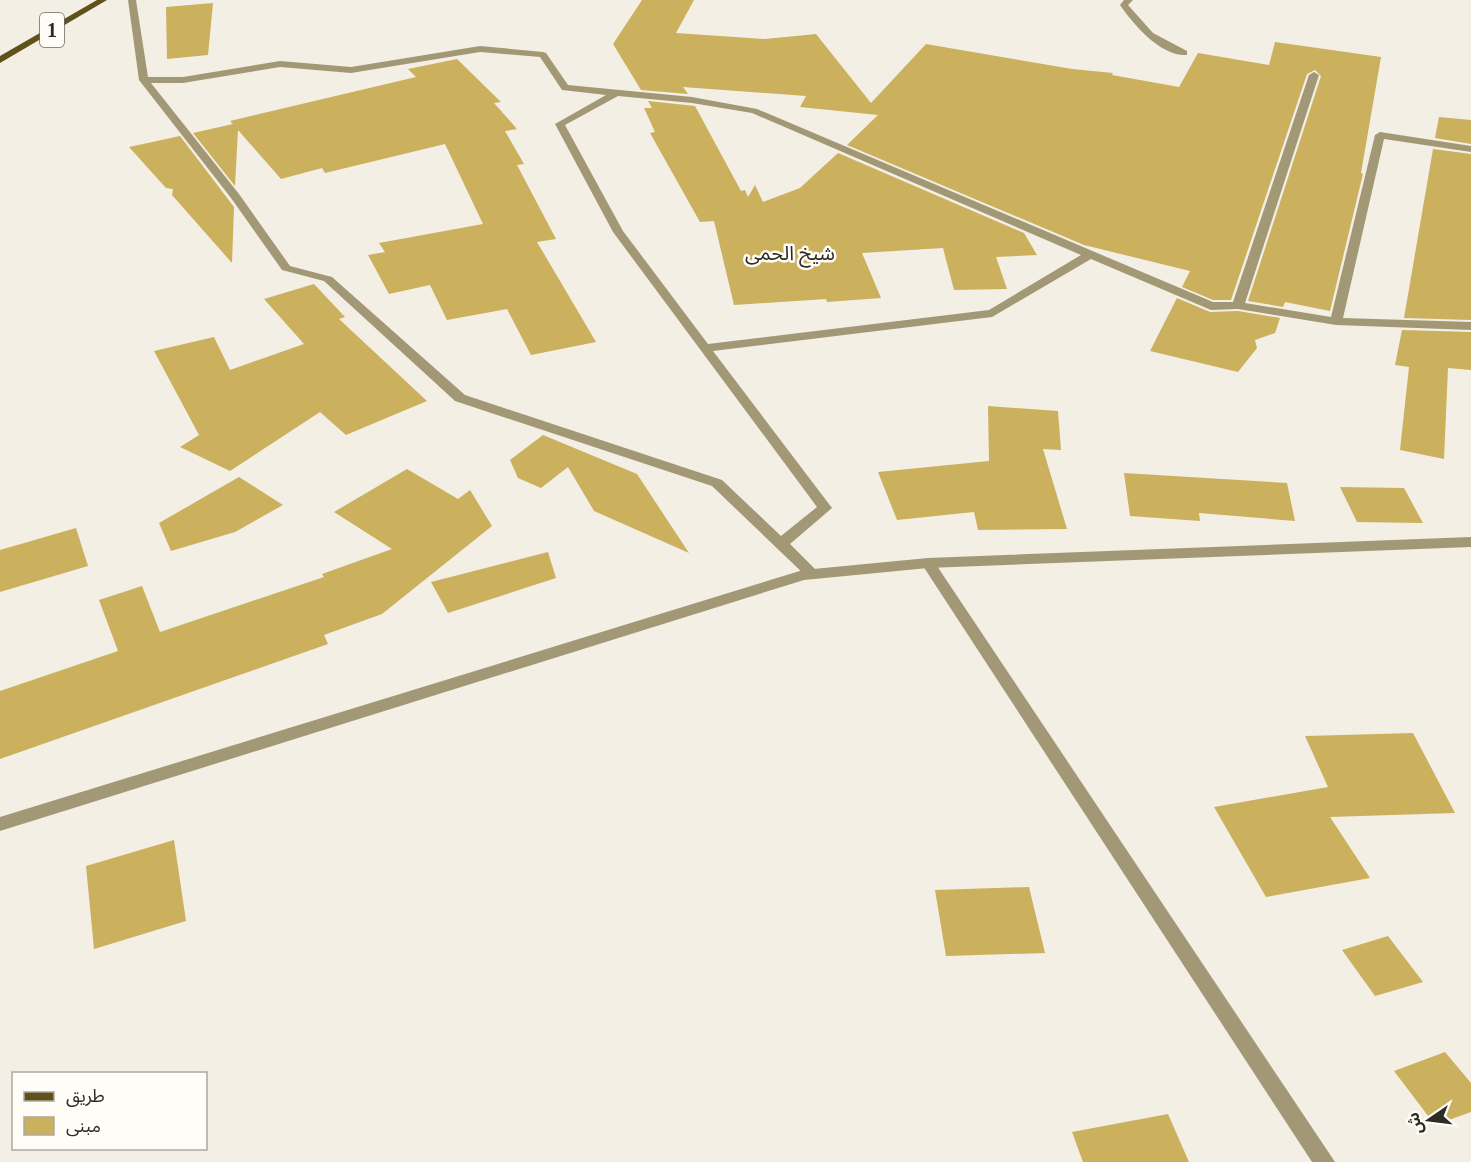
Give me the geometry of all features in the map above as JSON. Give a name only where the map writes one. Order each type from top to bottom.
[{"type":"main road","name":"1","points":[[0,60],[103,0]]},
{"type":"street","points":[[132,0],[144,80],[235,196],[286,268],[328,279],[460,398],[717,483],[812,574]]},
{"type":"street","points":[[1129,0],[1124,5],[1139,27],[1158,43],[1185,53]]},
{"type":"street","points":[[144,80],[183,80],[280,64],[351,70],[480,49],[543,55],[565,88],[692,100],[754,111],[1210,306],[1238,305],[1336,321],[1471,326]]},
{"type":"street","points":[[1238,305],[1314,75]]},
{"type":"street","points":[[616,93],[560,124],[618,232],[825,508],[781,544]]},
{"type":"street","points":[[1336,321],[1380,135],[1471,149]]},
{"type":"street","points":[[706,348],[992,313],[1089,255]]},
{"type":"street","points":[[0,824],[812,574],[928,563],[1471,542]]},
{"type":"street","points":[[928,563],[1324,1162]]},
{"type":"building","points":[[642,0],[694,0],[676,33],[765,39],[816,34],[871,103],[926,44],[1072,69],[1113,73],[1112,75],[1179,87],[1198,53],[1269,65],[1275,42],[1381,57],[1361,173],[1363,174],[1330,311],[1285,302],[1283,307],[1248,301],[1321,76],[1315,70],[1307,74],[1231,300],[1213,300],[1182,287],[1190,271],[1084,245],[847,145],[878,115],[800,107],[806,96],[683,87],[688,94],[641,90],[613,44]]},
{"type":"building","points":[[213,3],[208,55],[167,59],[166,7]]},
{"type":"building","points":[[457,59],[501,102],[494,103],[517,129],[505,131],[524,164],[517,165],[556,239],[537,242],[596,342],[531,355],[507,309],[447,320],[430,285],[389,294],[368,255],[385,252],[379,243],[483,224],[445,144],[325,173],[322,168],[281,179],[238,130],[235,186],[193,133],[233,124],[230,121],[416,77],[408,69]]},
{"type":"building","points":[[648,101],[695,106],[741,191],[745,190],[748,197],[755,185],[763,202],[800,188],[838,153],[1024,233],[1037,255],[996,257],[1007,289],[954,290],[943,248],[862,253],[881,298],[734,305],[714,221],[700,222],[650,133],[655,132],[644,108],[652,108]]},
{"type":"building","points":[[1439,117],[1471,120],[1471,144],[1435,138]]},
{"type":"building","points":[[180,136],[234,207],[232,263],[172,195],[173,189],[166,188],[129,147]]},
{"type":"building","points":[[1433,149],[1471,154],[1471,320],[1404,318]]},
{"type":"building","points":[[314,284],[345,317],[339,319],[427,401],[346,435],[320,412],[230,471],[180,447],[199,435],[154,351],[214,337],[230,370],[304,344],[264,299]]},
{"type":"building","points":[[1177,298],[1210,312],[1238,311],[1280,318],[1275,333],[1255,340],[1257,348],[1238,372],[1150,351]]},
{"type":"building","points":[[1402,330],[1471,332],[1471,370],[1448,368],[1444,459],[1400,450],[1409,367],[1395,365]]},
{"type":"building","points":[[988,406],[1058,411],[1061,450],[1043,449],[1067,529],[978,530],[974,512],[897,520],[878,472],[989,461]]},
{"type":"building","points":[[543,435],[637,474],[689,553],[594,511],[568,467],[541,488],[518,478],[510,460]]},
{"type":"building","points":[[407,469],[458,499],[470,490],[492,526],[382,614],[324,635],[328,644],[0,759],[0,691],[118,651],[99,600],[142,586],[160,632],[324,577],[322,574],[392,549],[334,512]]},
{"type":"building","points":[[1124,473],[1287,483],[1295,521],[1199,513],[1200,521],[1130,516]]},
{"type":"building","points":[[239,477],[283,505],[235,532],[171,551],[159,523]]},
{"type":"building","points":[[1340,487],[1404,488],[1423,523],[1357,522]]},
{"type":"building","points":[[76,528],[88,566],[0,592],[0,550]]},
{"type":"building","points":[[548,552],[556,578],[448,613],[431,582]]},
{"type":"building","points":[[1413,733],[1455,813],[1330,817],[1370,878],[1266,897],[1214,807],[1328,787],[1305,736]]},
{"type":"building","points":[[174,840],[186,921],[94,949],[86,866]]},
{"type":"building","points":[[1029,887],[1045,953],[946,956],[935,890]]},
{"type":"building","points":[[1388,936],[1423,982],[1375,996],[1342,950]]},
{"type":"building","points":[[1445,1052],[1471,1083],[1471,1112],[1435,1125],[1394,1071]]},
{"type":"building","points":[[1168,1114],[1189,1162],[1083,1162],[1072,1132]]},
{"type":"district","name":"شيخ الحمى","points":[[790,253]]}]
